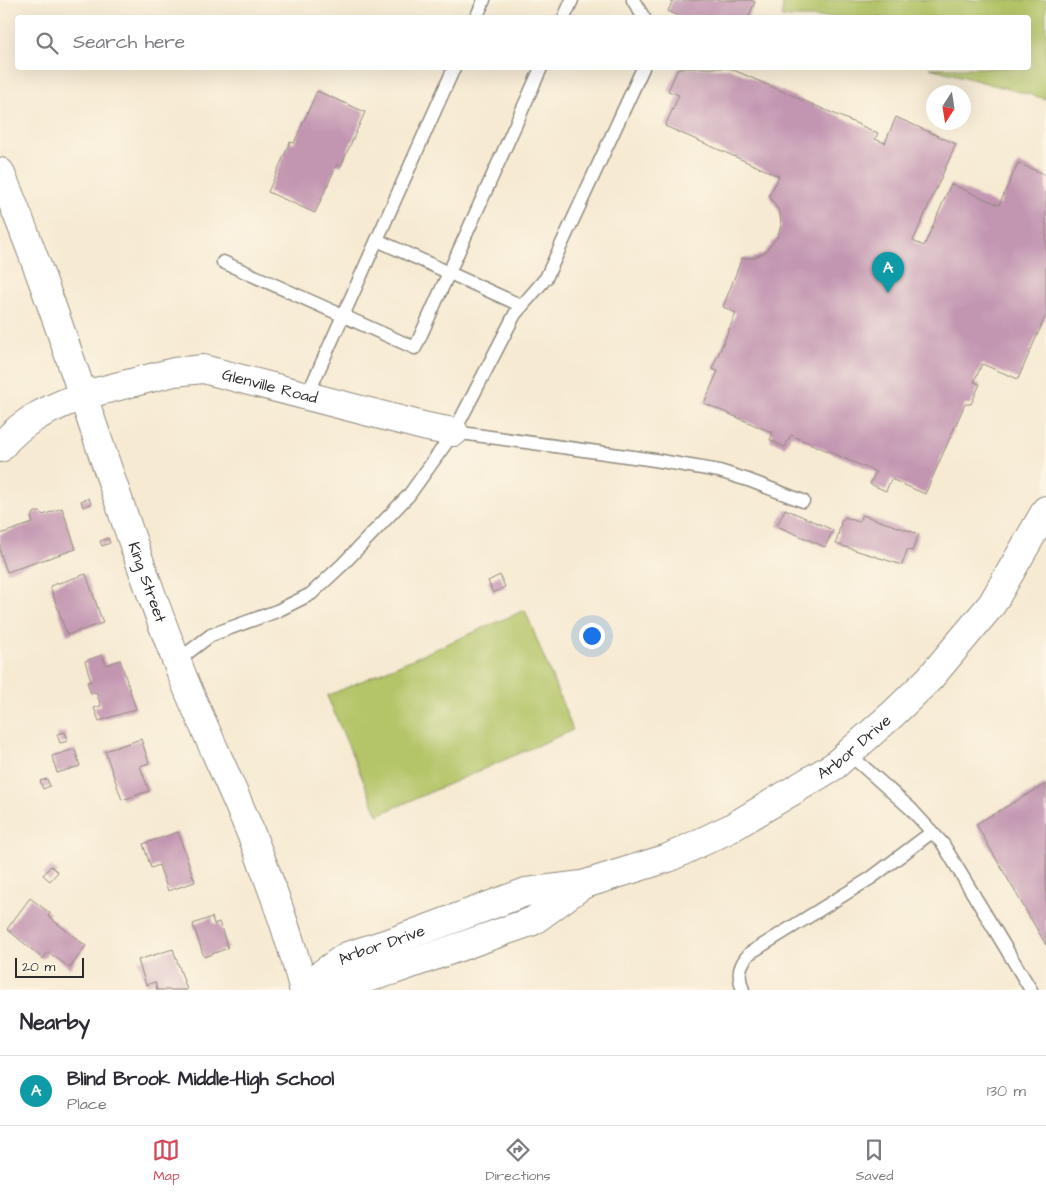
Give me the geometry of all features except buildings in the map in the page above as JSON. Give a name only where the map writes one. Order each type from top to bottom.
[{"type":"street","name":"King Street","points":[[0,172],[64,334],[98,445],[177,661],[253,838],[304,989]]},
{"type":"street","name":"Glenville Road","points":[[0,448],[26,422],[51,408],[84,395],[174,372],[203,369],[427,427],[454,432]]},
{"type":"street","name":"Arbor Drive","points":[[304,989],[347,956],[394,941],[526,892],[582,885],[668,858],[731,828],[834,766],[930,678],[992,604],[1044,517]]},
{"type":"street","name":"Arbor Drive","points":[[304,989],[368,983],[533,921],[582,885]]},
{"type":"lane","points":[[477,15],[484,0]]},
{"type":"lane","points":[[565,15],[572,0]]},
{"type":"lane","points":[[633,0],[642,15]]},
{"type":"lane","points":[[307,396],[453,70]]},
{"type":"lane","points":[[223,262],[415,348],[540,70]]},
{"type":"lane","points":[[177,661],[211,635],[276,611],[310,594],[342,565],[409,495],[454,432],[515,314],[546,278],[642,70]]},
{"type":"lane","points":[[377,240],[522,306]]},
{"type":"lane","points":[[454,432],[719,472],[748,480],[803,501]]},
{"type":"lane","points":[[848,753],[910,808],[943,844],[1031,990]]},
{"type":"lane","points":[[743,990],[739,980],[740,964],[750,952],[871,878],[932,832]]},
{"type":"green space","points":[[783,0],[1046,0],[1046,99],[937,70],[1031,70],[1031,15],[782,15]]},
{"type":"green space","points":[[525,610],[573,730],[378,815],[327,696]]},
{"type":"place","name":"Blind Brook Middle-High School","points":[[888,293]]}]
